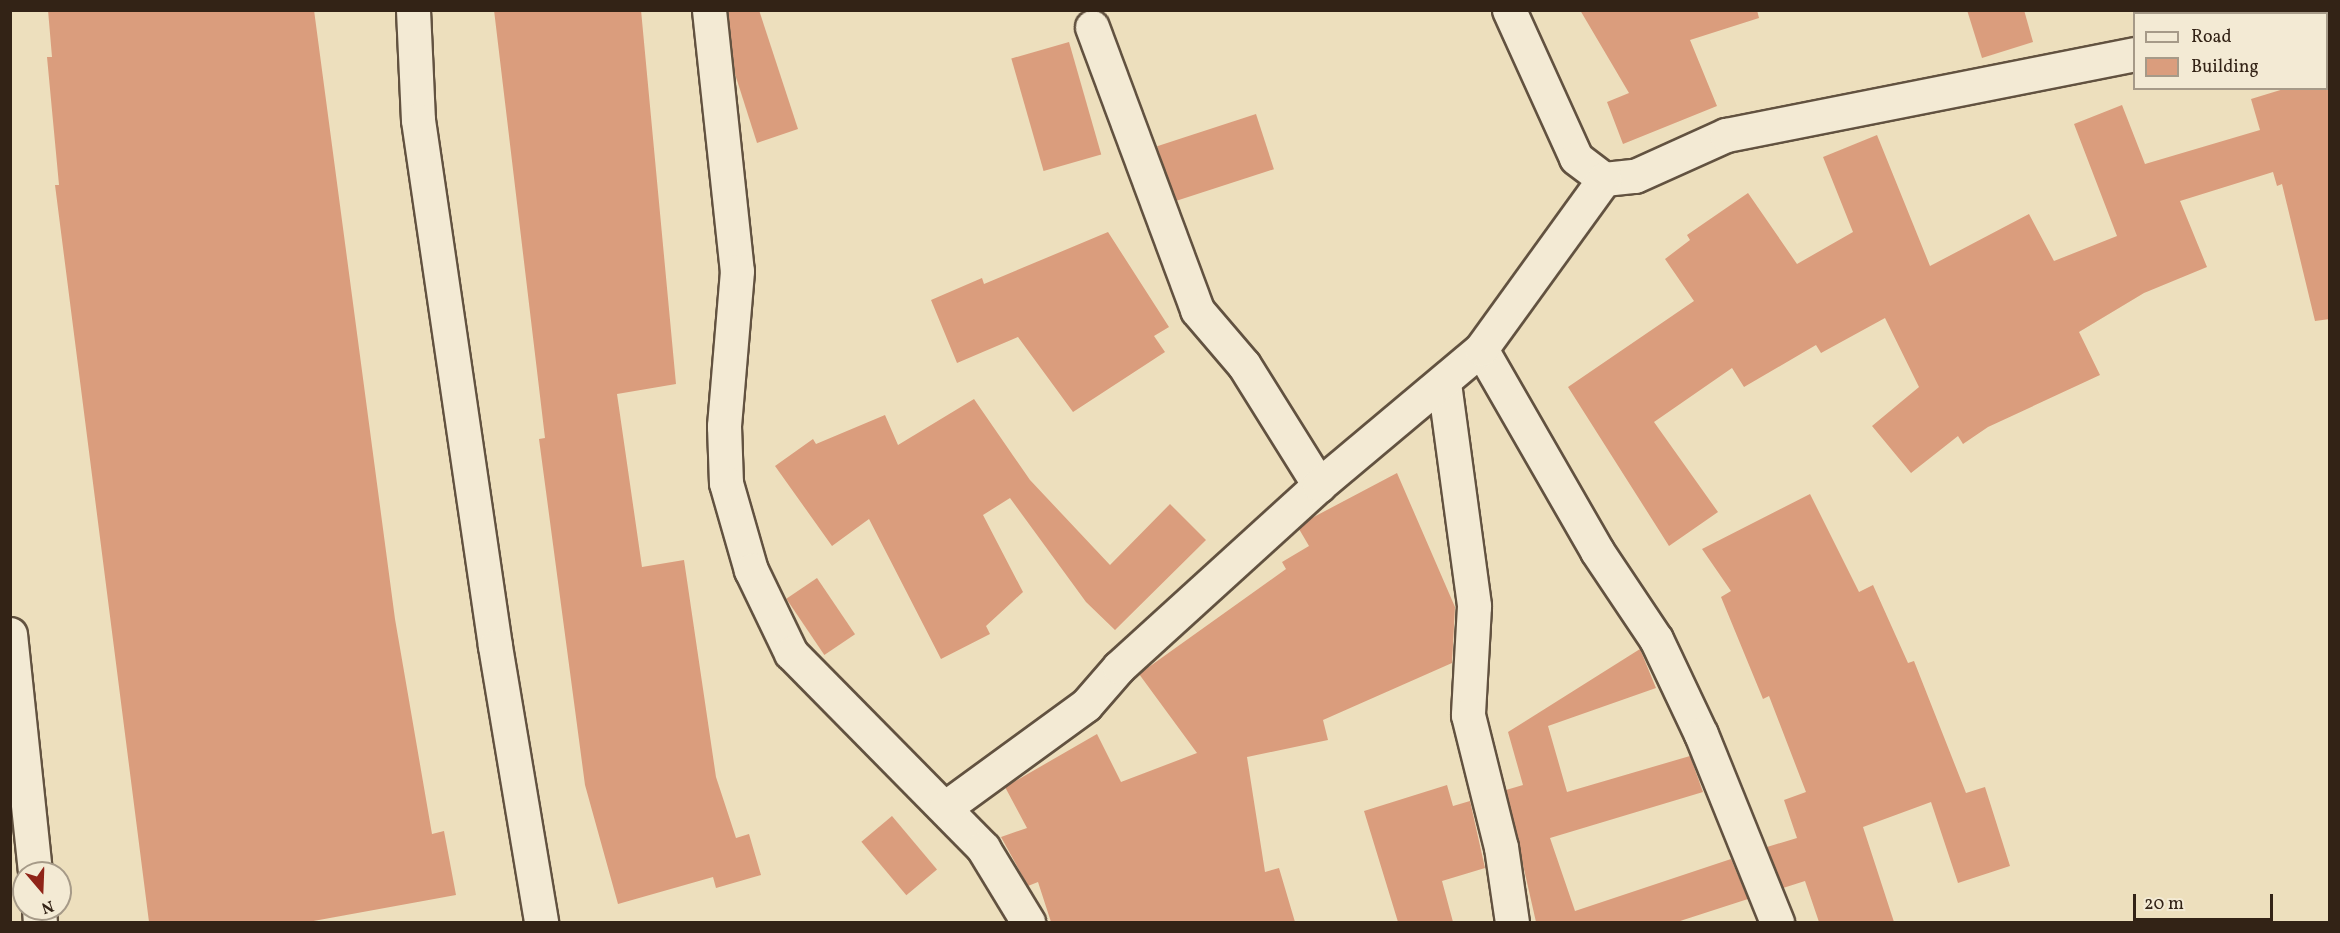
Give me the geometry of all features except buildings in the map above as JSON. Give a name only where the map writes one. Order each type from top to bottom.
[{"type":"street","points":[[413,10],[420,131],[495,646],[541,922]]},
{"type":"street","points":[[709,10],[737,271],[724,426],[726,483],[751,570],[790,653],[946,807],[983,848],[1028,922]]},
{"type":"street","points":[[1509,10],[1576,158],[1604,179],[1635,176],[1726,135],[2133,54]]},
{"type":"street","points":[[1092,27],[1197,310],[1244,365],[1319,485]]},
{"type":"street","points":[[946,807],[1086,705],[1119,667],[1319,485],[1444,383],[1481,349],[1604,179]]},
{"type":"street","points":[[1481,349],[1597,550],[1656,639],[1701,734],[1776,922]]},
{"type":"street","points":[[1444,383],[1474,606],[1468,715],[1501,847],[1512,922]]},
{"type":"street","points":[[10,634],[34,861]]}]
